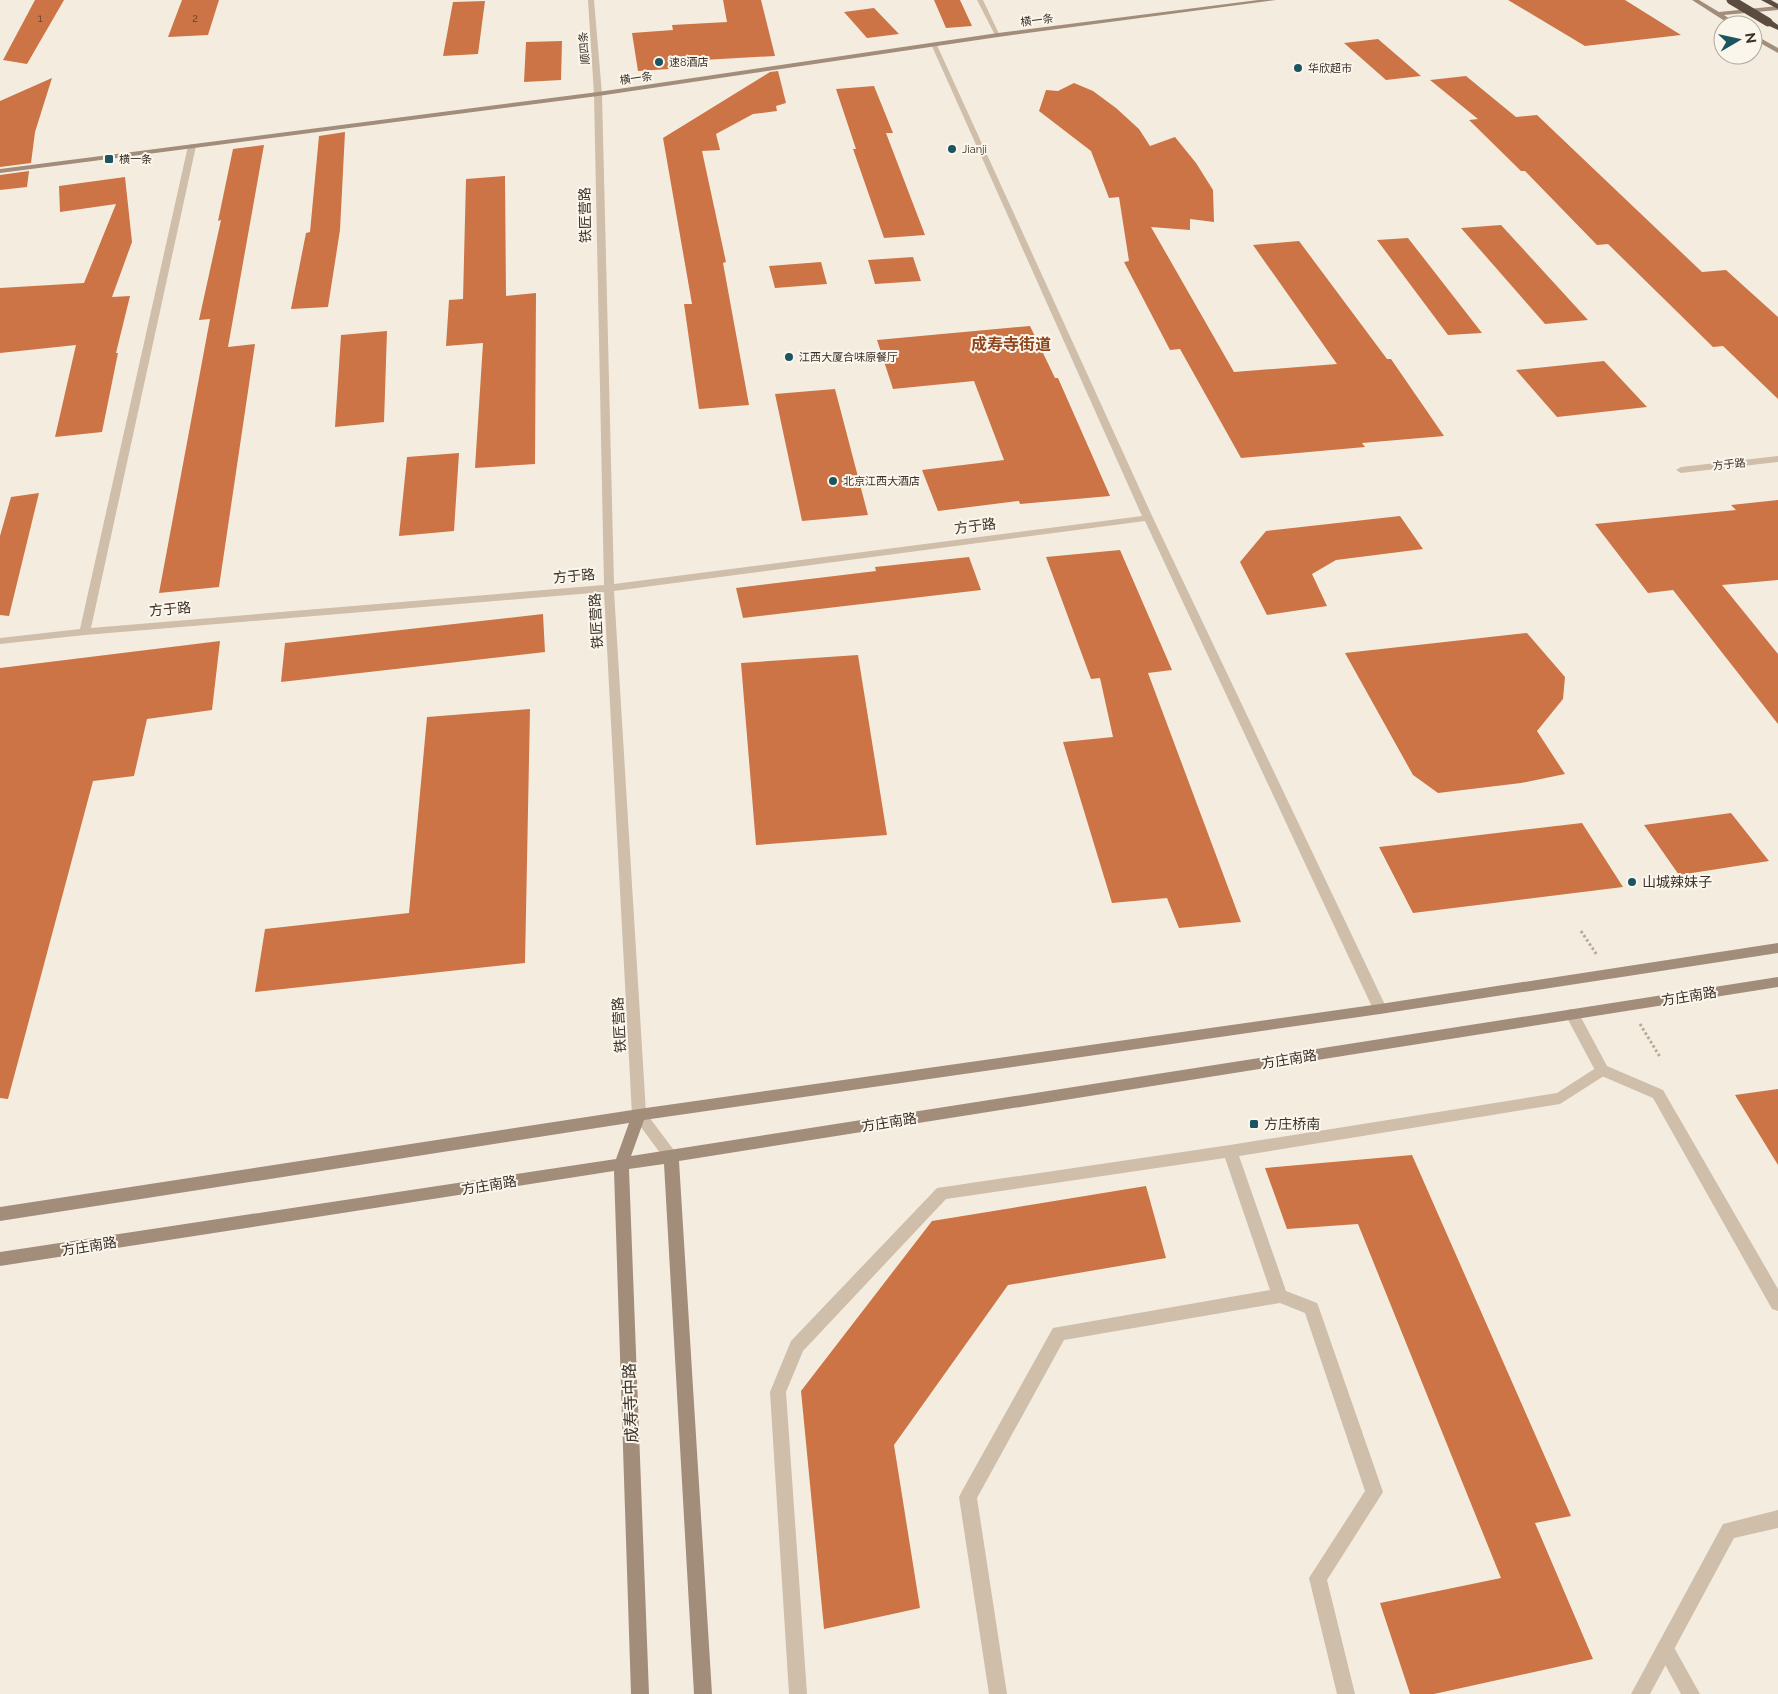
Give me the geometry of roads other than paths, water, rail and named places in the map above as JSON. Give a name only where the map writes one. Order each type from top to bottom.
[{"type":"highway","points":[[1731,0],[1778,28]]},
{"type":"highway","points":[[1765,0],[1778,8]]},
{"type":"street","name":"顺四条","points":[[591,0],[598,94]]},
{"type":"street","points":[[980,0],[998,35]]},
{"type":"street","name":"横一条","points":[[0,171],[598,94],[998,35],[1273,0]]},
{"type":"street","points":[[1695,0],[1718,14],[1778,8]]},
{"type":"street","points":[[1763,42],[1778,51]]},
{"type":"street","points":[[934,44],[1148,518],[1380,1009]]},
{"type":"street","name":"铁匠营路","points":[[598,94],[609,588],[639,1115]]},
{"type":"street","points":[[85,632],[192,146]]},
{"type":"street","name":"方于路","points":[[1681,470],[1778,459]]},
{"type":"street","name":"方于路","points":[[0,641],[85,632],[609,588],[1148,518]]},
{"type":"street","points":[[0,1214],[639,1115],[1380,1009],[1778,948]]},
{"type":"street","name":"方庄南路","points":[[0,1259],[671,1157],[1778,982]]},
{"type":"street","points":[[1572,1014],[1602,1070],[1658,1094],[1778,1304]]},
{"type":"street","points":[[798,1694],[778,1392],[798,1346],[942,1193],[1230,1151],[1560,1098],[1602,1070]]},
{"type":"street","points":[[639,1115],[671,1157],[703,1694]]},
{"type":"street","name":"成寿寺中路","points":[[639,1115],[621,1164],[640,1694]]},
{"type":"street","points":[[1230,1151],[1280,1296]]},
{"type":"street","points":[[998,1694],[968,1497],[1058,1333],[1280,1296],[1312,1308],[1374,1492],[1318,1578],[1346,1694]]},
{"type":"street","points":[[1640,1694],[1729,1530],[1778,1519]]},
{"type":"street","points":[[1665,1648],[1692,1694]]},
{"type":"place","name":"速8酒店","points":[[659,62]]},
{"type":"place","name":"华欣超市","points":[[1298,68]]},
{"type":"place","name":"Jianji","points":[[952,149]]},
{"type":"place","name":"横一条","points":[[109,159]]},
{"type":"place","name":"江西大厦合味原餐厅","points":[[789,357]]},
{"type":"place","name":"北京江西大酒店","points":[[833,481]]},
{"type":"place","name":"山城辣妹子","points":[[1632,882]]},
{"type":"place","name":"方庄桥南","points":[[1254,1124]]},
{"type":"district","name":"成寿寺街道","points":[[1011,344]]}]
